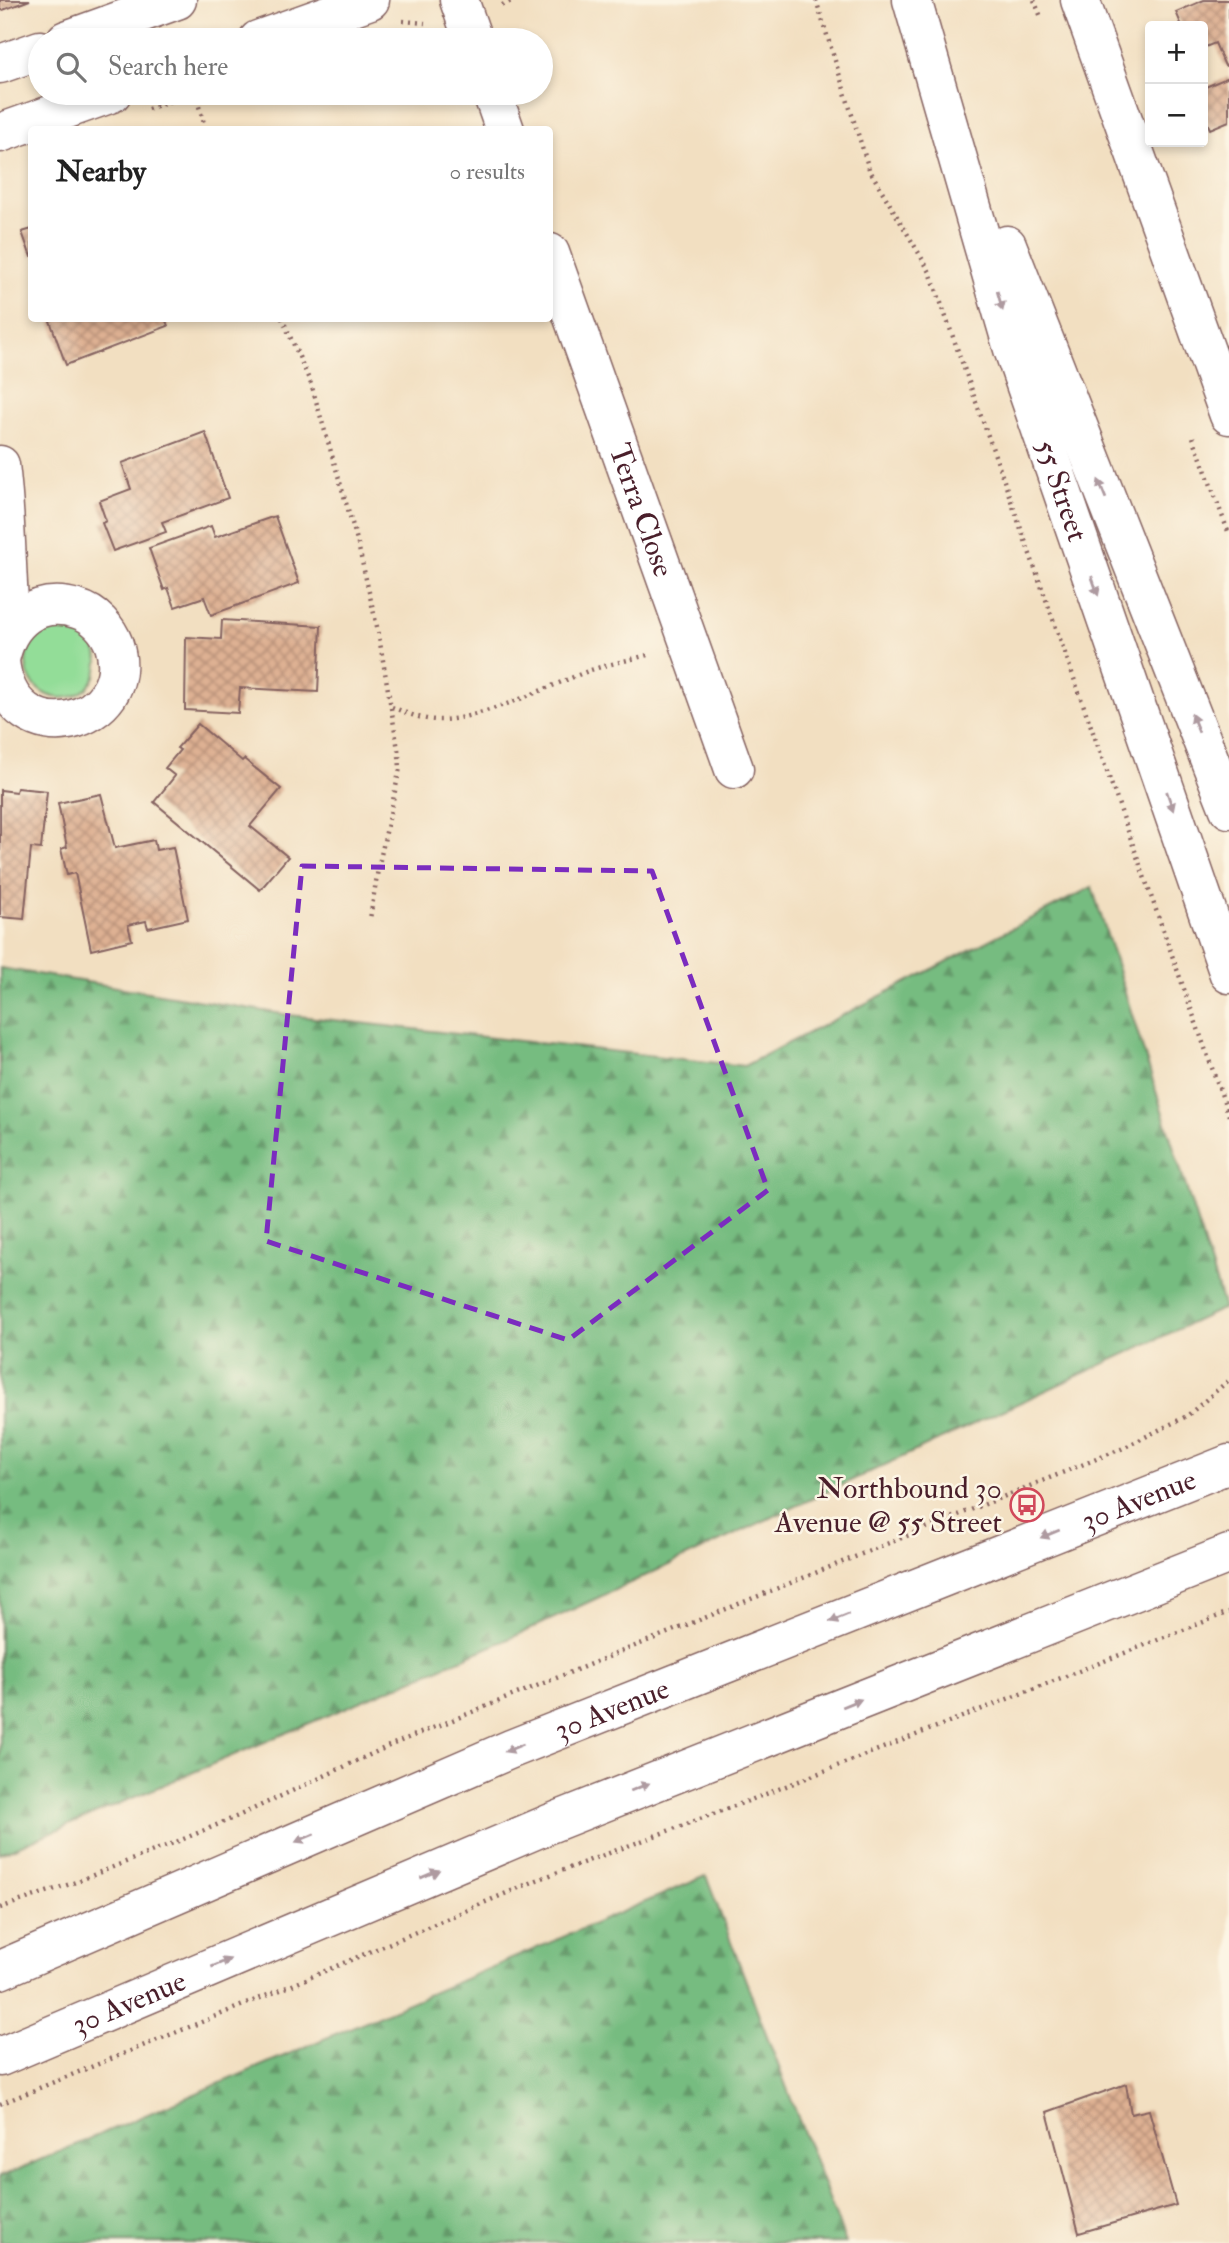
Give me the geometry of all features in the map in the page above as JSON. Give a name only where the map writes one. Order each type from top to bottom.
[{"type":"main road","points":[[99,28],[177,0]]},
{"type":"main road","points":[[292,28],[370,0]]},
{"type":"main road","points":[[459,0],[469,28]]},
{"type":"main road","name":"55 Street","points":[[912,0],[1229,809]]},
{"type":"main road","name":"55 Street","points":[[912,0],[1013,349],[1229,974]]},
{"type":"main road","points":[[1080,0],[1229,415]]},
{"type":"main road","points":[[0,64],[28,54]]},
{"type":"main road","points":[[0,133],[78,105]]},
{"type":"main road","points":[[496,105],[504,126]]},
{"type":"main road","name":"Terra Close","points":[[553,261],[734,769]]},
{"type":"main road","points":[[0,465],[7,580],[2,660]]},
{"type":"main road","points":[[1182,1482],[1229,1440]]},
{"type":"main road","name":"30 Avenue","points":[[0,1970],[511,1749],[1229,1464]]},
{"type":"main road","name":"30 Avenue","points":[[0,2057],[548,1824],[1229,1554]]},
{"type":"path","points":[[501,6],[514,0]]},
{"type":"path","points":[[816,0],[869,169],[930,272],[1229,1116]]},
{"type":"path","points":[[199,105],[205,126]]},
{"type":"path","points":[[284,322],[311,384],[357,540],[376,618],[392,707],[400,768],[370,919]]},
{"type":"path","points":[[392,707],[421,718],[455,719],[589,670],[689,643]]},
{"type":"path","points":[[0,1908],[169,1845],[391,1745],[1121,1449],[1187,1416],[1229,1380]]},
{"type":"path","points":[[0,2104],[290,1986],[537,1880],[748,1801],[1229,1612]]},
{"type":"highlighted area","points":[[302,866],[652,871],[768,1190],[568,1340],[266,1241]]},
{"type":"green space","points":[[62,626],[82,632],[92,642],[98,662],[92,682],[82,692],[62,698],[42,692],[32,682],[26,662],[32,642],[42,632]]},
{"type":"green space","points":[[1092,887],[1224,1308],[513,1637],[0,1854],[0,968],[289,1015],[744,1066]]},
{"type":"green space","points":[[706,1876],[846,2243],[0,2243],[0,2177]]},
{"type":"building","points":[[0,0],[30,0],[0,11]]},
{"type":"building","points":[[1204,0],[1229,0],[1229,65],[1225,66],[1215,43],[1208,46],[1208,21],[1180,21],[1176,12]]},
{"type":"building","points":[[1229,77],[1229,121],[1210,129],[1208,124],[1208,86]]},
{"type":"building","points":[[28,230],[28,249],[22,232]]},
{"type":"building","points":[[50,322],[166,322],[168,326],[66,365]]},
{"type":"building","points":[[205,432],[228,498],[162,522],[166,532],[113,551],[102,523],[106,521],[99,501],[131,489],[122,463]]},
{"type":"building","points":[[275,516],[299,583],[211,615],[204,597],[175,607],[168,588],[164,590],[149,548],[211,526],[215,537]]},
{"type":"building","points":[[222,620],[321,626],[318,692],[240,688],[238,713],[185,710],[186,637],[221,639]]},
{"type":"building","points":[[198,724],[281,789],[250,826],[288,857],[260,890],[154,802],[175,776],[165,768],[180,750],[177,748]]},
{"type":"building","points":[[17,788],[47,791],[41,849],[31,848],[24,919],[0,917],[0,790],[16,792]]},
{"type":"building","points":[[101,794],[115,848],[154,840],[156,850],[173,847],[188,919],[148,928],[146,921],[128,925],[132,940],[91,950],[75,873],[67,875],[61,849],[67,847],[58,803]]},
{"type":"building","points":[[1126,2084],[1131,2114],[1149,2110],[1176,2205],[1079,2233],[1047,2112]]},
{"type":"place","name":"Northbound 30 Avenue @ 55 Street","points":[[1027,1505]]}]
